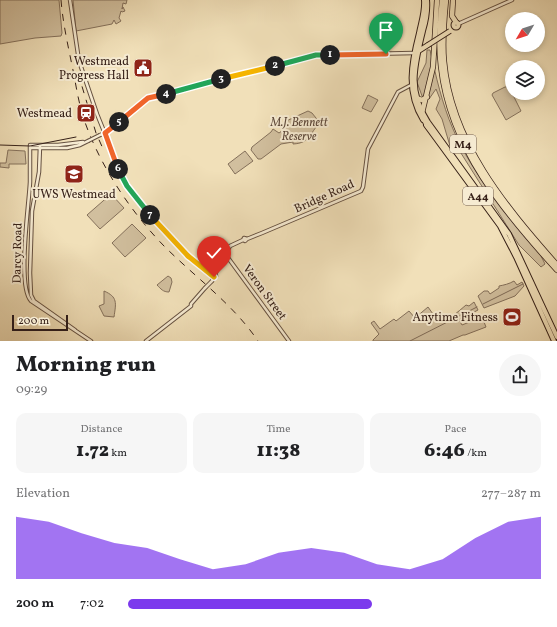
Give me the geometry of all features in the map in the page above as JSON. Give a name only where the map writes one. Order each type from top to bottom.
[{"type":"highway","name":"A44","points":[[416,53],[427,13],[426,0]]},
{"type":"highway","name":"A44","points":[[426,0],[412,84],[413,97],[417,109],[428,127],[494,217],[516,257],[554,341]]},
{"type":"highway","points":[[428,127],[422,113],[433,67],[438,0]]},
{"type":"highway","name":"M4","points":[[442,0],[439,39],[441,66],[447,100],[456,128],[469,155],[484,178],[521,228],[554,265]]},
{"type":"highway","name":"M4","points":[[446,0],[443,33],[444,61],[450,97],[458,124],[473,154],[487,177],[554,265]]},
{"type":"highway","points":[[416,53],[450,31],[456,24],[452,16],[453,0]]},
{"type":"highway","points":[[422,34],[422,44],[425,46],[428,45]]},
{"type":"highway","name":"A44","points":[[412,84],[422,113],[508,234],[557,337]]},
{"type":"highway","points":[[416,98],[422,100],[427,97]]},
{"type":"highway","points":[[509,255],[512,254],[516,257]]},
{"type":"street","points":[[70,0],[79,61],[119,171],[127,186],[187,256],[208,273],[214,275]]},
{"type":"street","points":[[456,24],[512,0]]},
{"type":"street","points":[[40,147],[67,148],[88,141],[105,133],[146,99],[151,97],[316,55],[416,53]]},
{"type":"street","name":"Bridge Road","points":[[226,255],[231,246],[243,240],[245,241],[361,191],[363,188],[368,149],[397,93],[412,84]]},
{"type":"street","name":"Darcy Road","points":[[77,332],[72,326],[33,300],[30,290],[32,211],[39,172],[40,147],[30,148],[30,184],[27,205],[24,267],[26,294],[31,301],[56,319],[91,341]]},
{"type":"street","points":[[146,341],[181,314],[206,288],[212,281],[226,255]]},
{"type":"street","name":"Veron Street","points":[[226,255],[290,341]]},
{"type":"street","points":[[49,310],[56,319]]},
{"type":"green space","points":[[0,0],[59,0],[61,36],[35,38],[0,44]]},
{"type":"green space","points":[[73,0],[127,0],[126,4],[123,3],[122,9],[123,7],[125,11],[121,11],[119,18],[121,21],[116,24],[114,20],[112,24],[76,31]]},
{"type":"green space","points":[[427,50],[430,50],[446,110],[461,146],[481,179],[540,254],[545,264],[541,267],[519,245],[459,150],[450,146],[442,119],[436,109],[440,99],[436,89],[429,99],[422,96],[417,82],[426,63]]},
{"type":"green space","points":[[505,87],[505,100],[516,100],[521,111],[506,120],[492,95]]},
{"type":"green space","points":[[368,95],[378,100],[371,112],[362,108]]},
{"type":"green space","name":"M.J. Bennett Reserve","points":[[308,111],[312,113],[320,123],[307,140],[293,144],[293,142],[281,144],[261,159],[258,159],[251,150],[252,147],[273,129],[279,133],[286,128],[284,122]]},
{"type":"green space","points":[[8,150],[25,151],[26,164],[9,164],[9,168],[0,167],[0,163],[6,163]]},
{"type":"green space","points":[[245,151],[253,161],[235,174],[228,164]]},
{"type":"green space","points":[[111,194],[124,208],[100,229],[87,215]]},
{"type":"green space","points":[[132,224],[146,238],[125,257],[112,243]]},
{"type":"green space","points":[[168,276],[171,278],[172,282],[169,292],[167,292],[157,285]]},
{"type":"green space","points":[[514,281],[517,285],[522,282],[524,286],[515,296],[484,308],[478,296],[484,291],[488,291],[490,294],[499,288],[499,286]]},
{"type":"green space","points":[[104,291],[109,293],[114,298],[114,317],[104,316],[99,306],[104,304]]},
{"type":"green space","points":[[474,302],[478,310],[459,320],[462,325],[482,317],[486,327],[449,341],[373,341],[379,334],[371,323],[374,321],[380,329],[394,319],[396,321],[409,311],[415,318],[428,307],[438,321],[442,321],[453,316],[466,305],[469,306]]},
{"type":"waterway","points":[[483,304],[523,284]]},
{"type":"waterway","points":[[410,341],[477,307]]},
{"type":"tram line","points":[[0,145],[30,146],[76,137]]},
{"type":"railway","points":[[61,0],[66,38],[82,113],[100,158],[109,174],[129,205],[152,233],[176,258],[226,303],[258,341]]},
{"type":"railway","points":[[78,73],[96,133],[104,151]]},
{"type":"place","name":"Westmead Progress Hall","points":[[143,68]]},
{"type":"place","name":"Westmead","points":[[86,113]]},
{"type":"place","name":"UWS Westmead","points":[[74,174]]},
{"type":"place","name":"Anytime Fitness","points":[[512,317]]},
{"type":"route","points":[[214,277],[187,256],[127,186],[121,175],[105,133],[146,99],[151,97],[316,55],[386,54]]}]
